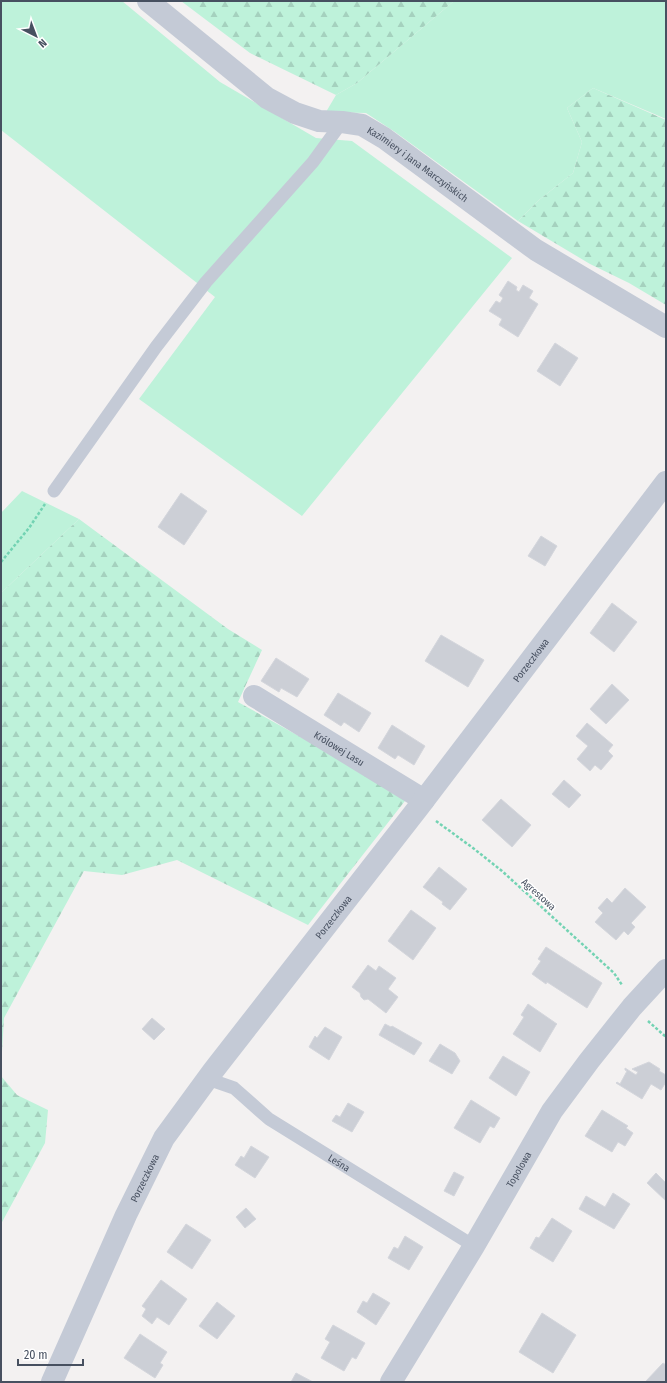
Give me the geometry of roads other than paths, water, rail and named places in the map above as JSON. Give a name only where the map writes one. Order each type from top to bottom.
[{"type":"street","name":"Kazimiery i Jana Marczyńskich","points":[[148,1],[267,98],[295,113],[319,121],[362,125],[384,138],[536,250],[666,327]]},
{"type":"street","name":"Porzeczkowa","points":[[52,1382],[149,1167],[164,1138],[666,482]]},
{"type":"street","name":"Królowej Lasu","points":[[254,696],[421,804]]},
{"type":"street","name":"Topolowa","points":[[391,1382],[474,1246],[552,1112],[632,1007],[666,970]]},
{"type":"lane","points":[[54,491],[156,347],[206,282],[313,162],[342,122]]},
{"type":"lane","name":"Leśna","points":[[208,1079],[234,1088],[269,1118],[474,1246]]}]
